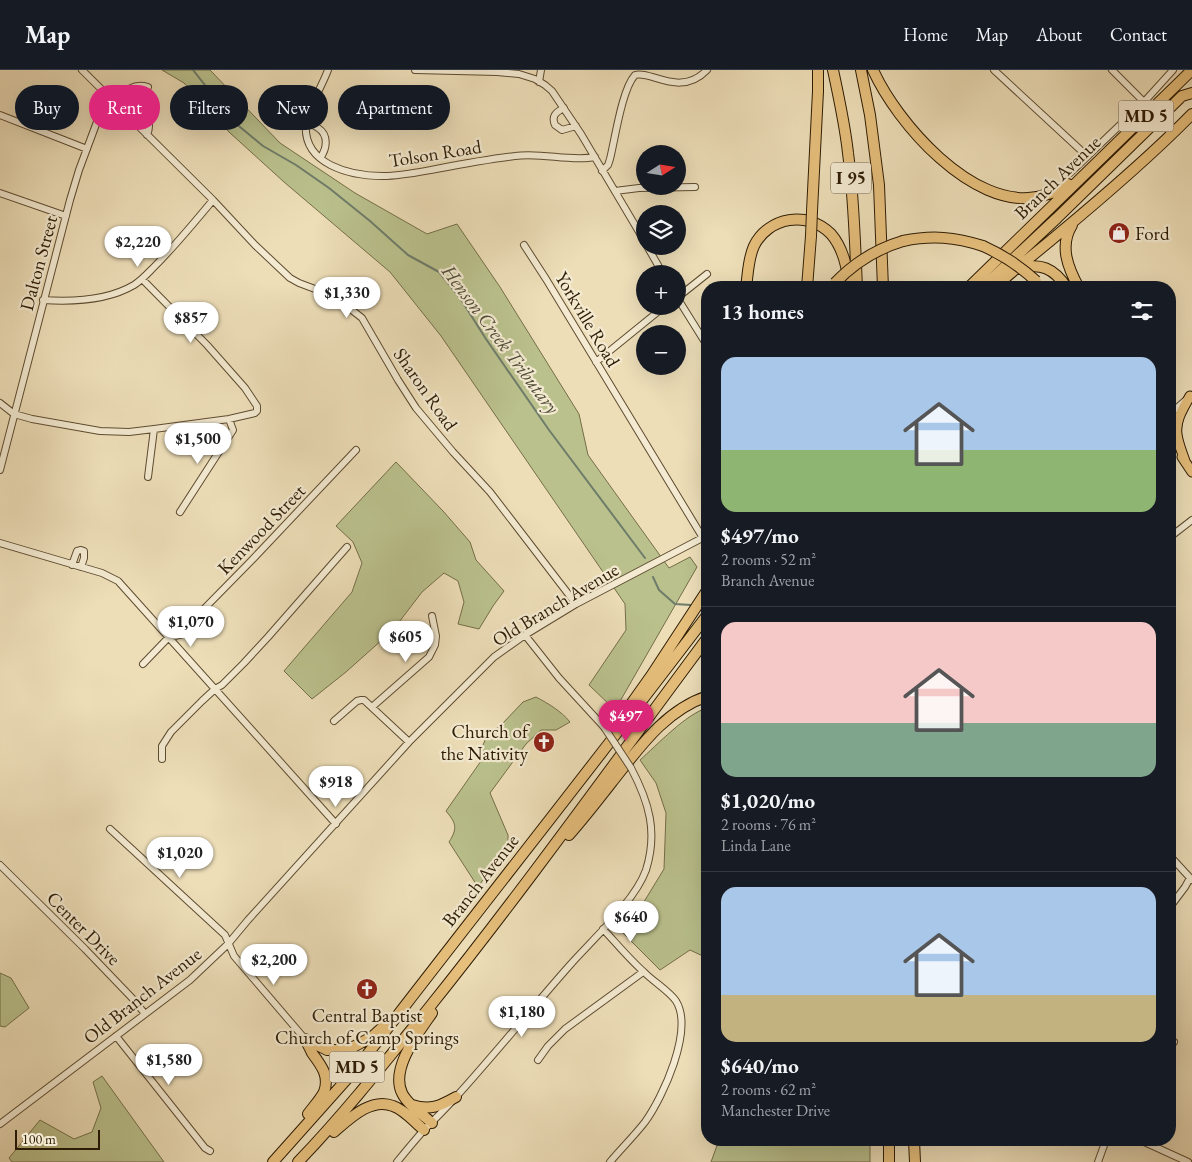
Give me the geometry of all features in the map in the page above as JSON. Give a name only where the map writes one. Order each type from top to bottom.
[{"type":"highway","points":[[808,281],[818,70]]},
{"type":"highway","name":"I 95","points":[[833,70],[843,119],[849,163],[854,223],[856,281]]},
{"type":"highway","name":"I 95","points":[[861,70],[870,115],[879,185],[884,281]]},
{"type":"highway","points":[[873,70],[893,106],[922,142],[957,172],[991,192],[1020,198],[1046,195],[1063,189],[1098,160]]},
{"type":"highway","name":"Branch Avenue","points":[[975,281],[1192,70]]},
{"type":"highway","points":[[990,281],[1182,96],[1192,93]]},
{"type":"highway","name":"MD 5","points":[[1001,281],[1158,148],[1192,114]]},
{"type":"highway","points":[[1075,281],[1067,261],[1065,246],[1066,237],[1077,218]]},
{"type":"highway","points":[[747,281],[751,254],[762,234],[782,222],[797,219],[816,223],[832,235],[842,252],[848,281]]},
{"type":"highway","points":[[838,281],[849,269],[865,257],[890,245],[917,238],[933,237],[965,240],[998,252],[1026,271],[1035,281]]},
{"type":"highway","points":[[1012,271],[1025,267],[1045,267],[1054,272],[1063,281]]},
{"type":"highway","points":[[572,790],[701,600]]},
{"type":"highway","name":"Branch Avenue","points":[[276,1159],[355,1070],[701,623]]},
{"type":"highway","name":"Branch Avenue","points":[[298,1162],[351,1104],[475,950],[701,646]]},
{"type":"highway","points":[[531,876],[587,814],[638,749],[655,731],[678,711],[701,699]]},
{"type":"highway","points":[[432,1122],[402,1094],[400,1067],[408,1048],[475,950]]},
{"type":"highway","points":[[305,1039],[327,1050],[340,1050],[353,1047],[372,1037],[385,1024],[422,978],[430,973]]},
{"type":"highway","points":[[276,1159],[323,1092],[326,1083],[322,1066],[305,1039]]},
{"type":"highway","points":[[411,1104],[418,1107],[432,1108],[456,1096]]},
{"type":"highway","points":[[298,1162],[361,1111],[378,1104],[393,1106],[424,1130]]},
{"type":"highway","points":[[888,1146],[889,1162]]},
{"type":"highway","points":[[914,1146],[915,1162]]},
{"type":"main road","points":[[1185,461],[1176,433],[1177,423],[1191,395]]},
{"type":"main road","points":[[1176,450],[1192,472]]},
{"type":"street","name":"Sharon Road","points":[[82,70],[97,85]]},
{"type":"street","points":[[321,85],[328,70]]},
{"type":"street","points":[[415,70],[519,74],[545,85],[552,91],[576,126],[636,227]]},
{"type":"street","points":[[539,82],[541,70]]},
{"type":"street","points":[[602,171],[608,165],[628,86],[636,74],[646,71],[683,81],[690,81],[707,70]]},
{"type":"street","points":[[994,70],[1087,156]]},
{"type":"street","points":[[1112,70],[1144,102]]},
{"type":"street","points":[[1070,172],[1144,102],[1173,70]]},
{"type":"street","points":[[564,108],[555,113],[553,118],[555,125],[562,130],[576,126]]},
{"type":"street","points":[[0,115],[87,148]]},
{"type":"street","name":"Dalton Street","points":[[0,470],[66,216],[79,170],[94,130]]},
{"type":"street","name":"Sharon Road","points":[[142,130],[290,278],[299,284],[323,292],[362,318],[416,408],[490,492],[576,604]]},
{"type":"street","points":[[147,135],[150,130]]},
{"type":"street","points":[[306,130],[310,144],[320,158],[326,146],[320,130]]},
{"type":"street","name":"Tolson Road","points":[[320,158],[334,167],[352,173],[382,176],[400,175],[529,154],[584,159],[595,157]]},
{"type":"street","points":[[615,191],[695,187]]},
{"type":"street","points":[[0,193],[66,216]]},
{"type":"street","points":[[43,300],[74,300],[100,297],[129,287],[142,279],[168,253],[212,200]]},
{"type":"street","name":"Yorkville Road","points":[[524,245],[701,530]]},
{"type":"street","points":[[686,291],[707,274]]},
{"type":"street","points":[[0,403],[14,414],[32,420],[100,431],[129,432],[230,419],[255,413],[257,409],[245,388],[142,279]]},
{"type":"street","points":[[686,311],[701,335]]},
{"type":"street","points":[[596,362],[654,315]]},
{"type":"street","points":[[1176,409],[1191,395]]},
{"type":"street","points":[[180,512],[233,430],[230,419]]},
{"type":"street","points":[[148,477],[154,429]]},
{"type":"street","name":"Kenwood Street","points":[[143,664],[168,638],[187,633],[195,618],[246,568],[356,450]]},
{"type":"street","points":[[1176,532],[1192,520]]},
{"type":"street","name":"Old Branch Avenue","points":[[0,1124],[190,980],[228,944],[410,742],[494,657],[525,635],[576,604],[701,538]]},
{"type":"street","points":[[0,543],[102,573],[118,581],[336,824]]},
{"type":"street","points":[[162,758],[162,746],[171,732],[215,689],[235,673],[347,547]]},
{"type":"street","points":[[72,565],[77,551],[84,551],[81,568]]},
{"type":"street","points":[[372,706],[429,657],[435,645],[436,636],[432,616]]},
{"type":"street","points":[[397,1162],[603,929],[638,886],[650,855],[652,841],[646,799],[631,768],[604,727],[555,673],[526,639],[525,635]]},
{"type":"street","points":[[334,721],[361,700],[364,700],[410,742]]},
{"type":"street","points":[[110,829],[224,934],[234,956],[305,1039]]},
{"type":"street","points":[[1176,863],[1191,879],[1176,899]]},
{"type":"street","name":"Center Drive","points":[[0,864],[134,1000],[145,1014]]},
{"type":"street","points":[[603,929],[643,972],[674,999],[681,1013],[682,1020],[678,1051],[659,1097],[645,1121],[610,1162]]},
{"type":"street","points":[[538,1060],[548,1046],[565,1029],[643,972]]},
{"type":"street","points":[[116,1036],[205,1148],[210,1151]]},
{"type":"street","points":[[1098,1162],[1104,1146]]},
{"type":"street","points":[[1153,1146],[1188,1162]]},
{"type":"green space","points":[[162,70],[210,70],[224,85],[186,85]]},
{"type":"green space","points":[[248,110],[258,120],[258,130],[268,130],[280,143],[355,193],[427,234],[457,224],[500,287],[579,414],[588,455],[669,568],[690,557],[697,567],[615,710],[589,685],[626,630],[625,604],[441,336],[390,272],[284,182],[227,130],[248,130]]},
{"type":"green space","points":[[396,462],[470,542],[476,560],[504,591],[479,629],[458,624],[464,602],[458,581],[444,573],[422,592],[393,630],[312,699],[284,671],[352,592],[362,563],[353,542],[336,526]]},
{"type":"green space","points":[[536,697],[563,714],[570,722],[556,730],[541,730],[526,744],[490,793],[508,835],[508,844],[478,887],[449,842],[454,833],[455,826],[446,811],[481,761],[480,752],[486,738],[523,702]]},
{"type":"green space","points":[[701,710],[701,955],[690,950],[660,970],[620,930],[642,905],[664,869],[666,813],[656,783],[640,760],[681,723]]},
{"type":"green space","points":[[0,973],[11,978],[29,1008],[5,1027],[0,1026]]},
{"type":"green space","points":[[102,1076],[164,1162],[12,1162],[9,1158],[40,1120],[74,1139],[92,1132],[101,1108],[93,1082]]},
{"type":"green space","points":[[717,1146],[870,1146],[870,1162],[711,1162]]},
{"type":"waterway","name":"Henson Creek Tributary","points":[[193,70],[234,122],[263,146],[296,165],[329,188],[408,255],[439,272],[460,298],[549,430],[645,558]]},
{"type":"waterway","name":"Henson Creek Tributary","points":[[653,577],[659,590],[675,604],[691,605]]},
{"type":"place","name":"Ford","points":[[1119,233]]},
{"type":"place","name":"Church of the Nativity","points":[[544,742]]},
{"type":"place","name":"Central Baptist Church of Camp Springs","points":[[367,989]]}]
